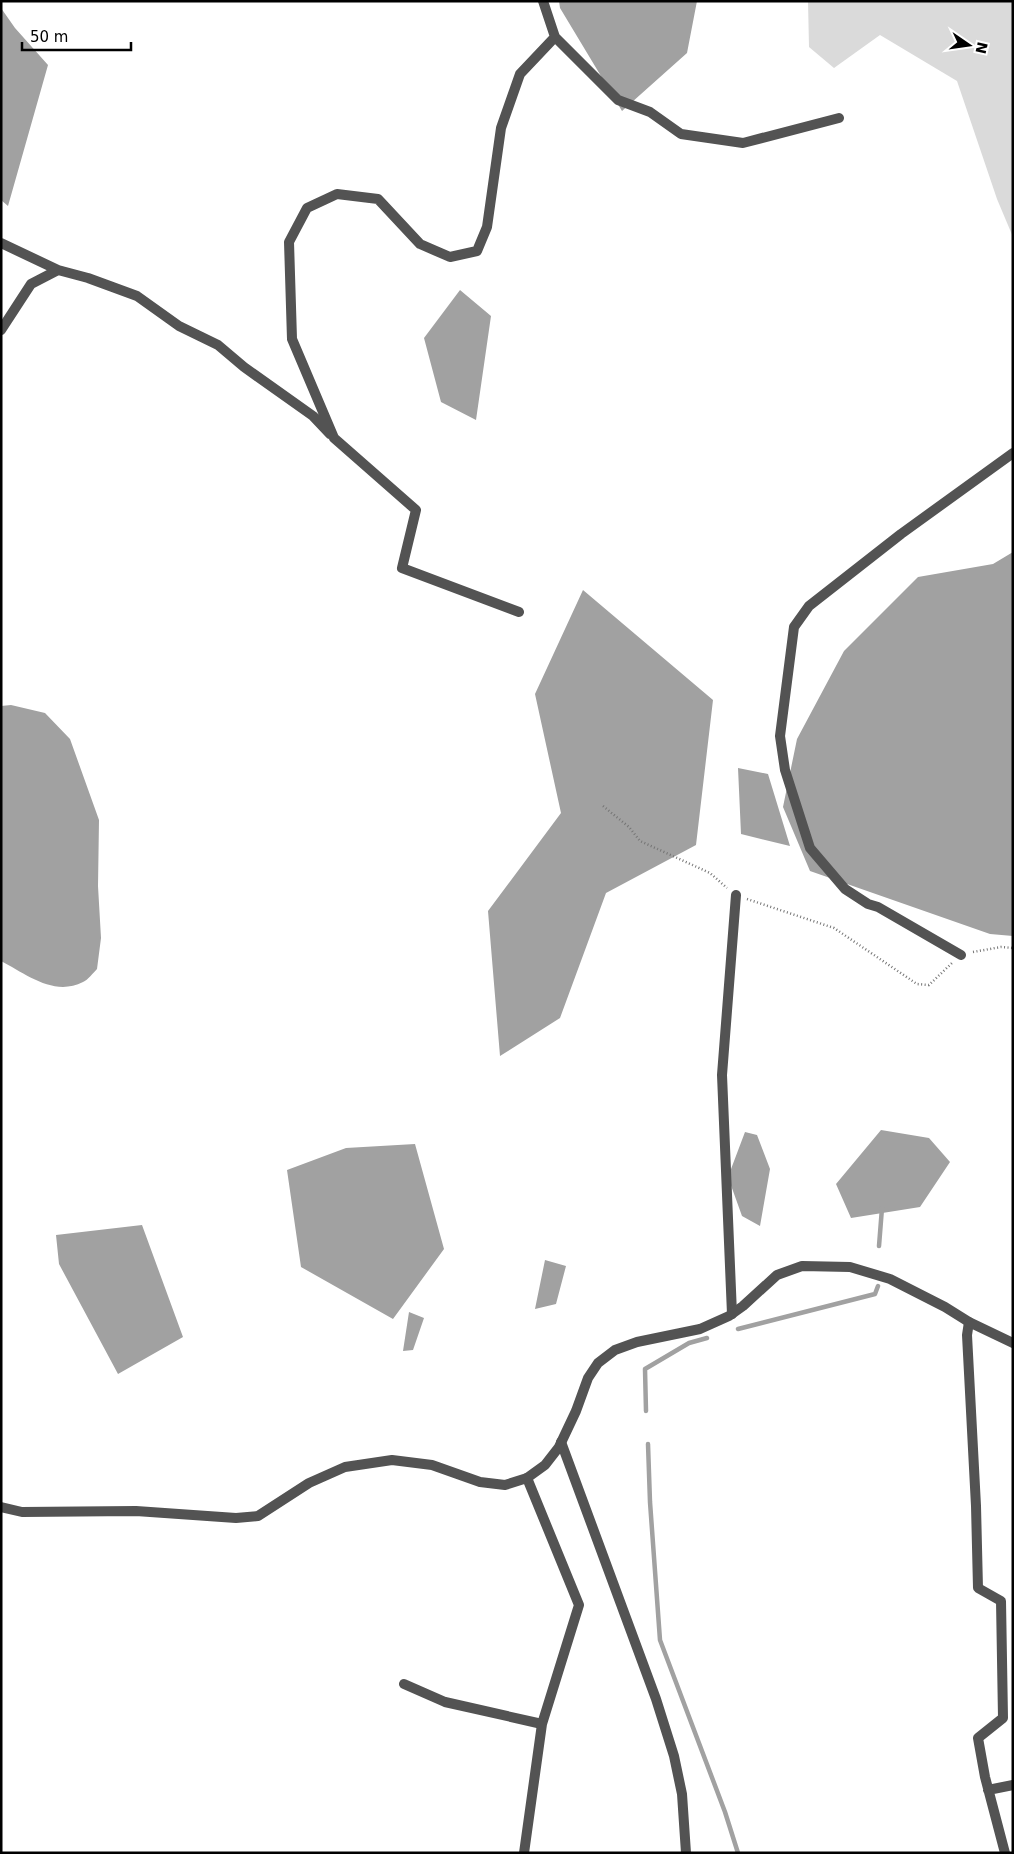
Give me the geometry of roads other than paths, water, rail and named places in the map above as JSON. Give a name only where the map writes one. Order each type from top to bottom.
[{"type":"street","points":[[543,1],[555,36],[618,100],[650,112],[681,134],[743,143],[839,118]]},
{"type":"street","points":[[334,438],[292,339],[289,242],[307,208],[337,194],[378,199],[420,244],[450,257],[477,250],[487,227],[500,128],[520,74],[555,36]]},
{"type":"street","points":[[1,243],[58,270],[88,278],[137,296],[179,326],[218,345],[244,367],[313,416],[334,438],[416,510],[402,568],[519,612]]},
{"type":"street","points":[[1,330],[31,284],[58,270]]},
{"type":"street","points":[[961,955],[878,907],[868,904],[846,889],[810,848],[785,770],[780,736],[783,706],[794,627],[809,606],[901,534],[1013,453]]},
{"type":"street","points":[[732,1314],[722,1075],[736,895]]},
{"type":"street","points":[[1,1507],[22,1512],[136,1511],[236,1518],[258,1516],[309,1482],[345,1467],[392,1460],[432,1465],[480,1482],[505,1485],[527,1478],[545,1465],[562,1442],[588,1378],[598,1363],[615,1350],[637,1342],[700,1329],[732,1314],[777,1275],[802,1266],[850,1267],[890,1279],[945,1307],[969,1322],[1013,1343]]},
{"type":"street","points":[[969,1322],[966,1335],[976,1506],[978,1588],[1001,1601],[1003,1718],[978,1738],[988,1790],[1005,1853]]},
{"type":"street","points":[[562,1442],[656,1699],[674,1756],[682,1794],[686,1853]]},
{"type":"street","points":[[524,1853],[542,1724],[579,1605],[527,1478]]},
{"type":"street","points":[[404,1684],[445,1702],[542,1724]]},
{"type":"street","points":[[988,1790],[1013,1785]]},
{"type":"waterway","points":[[879,1246],[882,1208]]},
{"type":"waterway","points":[[738,1329],[875,1294],[878,1286]]},
{"type":"waterway","points":[[646,1411],[645,1369],[689,1343],[707,1338]]},
{"type":"waterway","points":[[648,1444],[650,1502],[660,1640],[725,1812],[738,1853]]}]
